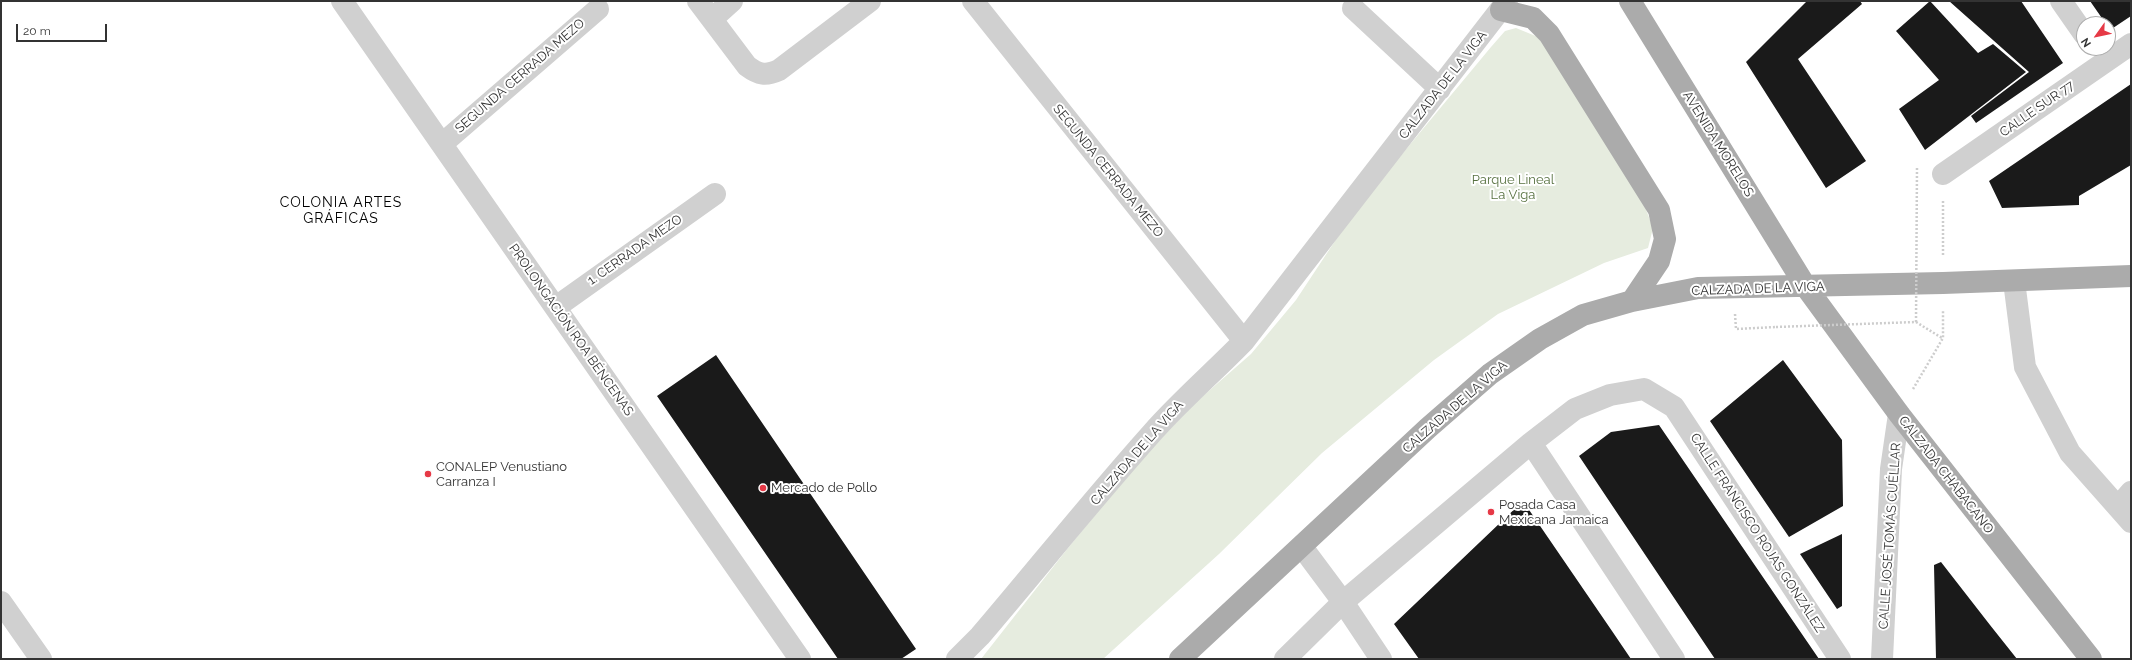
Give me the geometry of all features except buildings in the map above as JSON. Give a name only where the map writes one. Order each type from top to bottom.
[{"type":"main road","name":"AVENIDA MORELOS","points":[[1635,3],[1806,287]]},
{"type":"main road","points":[[1504,5],[1533,18],[1549,34],[1659,210],[1665,239],[1659,261],[1632,301]]},
{"type":"main road","name":"CALZADA DE LA VIGA","points":[[1180,659],[1428,428],[1490,374],[1540,339],[1583,315],[1632,301],[1698,288],[1806,287],[2131,276]]},
{"type":"main road","name":"CALZADA CHABACANO","points":[[1806,287],[1899,414],[2091,659]]},
{"type":"street","name":"PROLONGACIÓN ROA BÉNCENAS","points":[[342,1],[800,659]]},
{"type":"street","points":[[698,1],[747,66],[757,73],[769,75],[779,70],[870,1]]},
{"type":"street","points":[[712,19],[732,1]]},
{"type":"street","name":"SEGUNDA CERRADA MEZO","points":[[972,1],[1244,341]]},
{"type":"street","points":[[2061,1],[2076,23]]},
{"type":"street","name":"CALZADA DE LA VIGA","points":[[957,659],[980,636],[1152,432],[1244,341],[1504,5]]},
{"type":"street","points":[[1353,8],[1440,89]]},
{"type":"street","name":"SEGUNDA CERRADA MEZO","points":[[442,144],[598,9]]},
{"type":"street","name":"CALLE SUR 77","points":[[2116,49],[2131,44]]},
{"type":"street","name":"CALLE SUR 77","points":[[1943,174],[2098,56]]},
{"type":"street","name":"1. CERRADA MEZO","points":[[556,307],[715,194]]},
{"type":"street","points":[[2014,281],[2025,367],[2070,453],[2127,507]]},
{"type":"street","name":"CALLE FRANCISCO ROJAS GONZÁLEZ","points":[[1531,443],[1575,409],[1610,395],[1644,389],[1674,407],[1840,659]]},
{"type":"street","name":"CALLE JOSÉ TOMÁS CUÉLLAR","points":[[1882,659],[1891,469],[1899,414]]},
{"type":"street","points":[[1284,659],[1343,602],[1531,443],[1674,659]]},
{"type":"street","points":[[1302,547],[1343,602],[1381,659]]},
{"type":"street","points":[[1,602],[33,657]]},
{"type":"path","points":[[1916,322],[1917,167]]},
{"type":"path","points":[[1736,330],[1776,327],[1916,322],[1943,338]]},
{"type":"green space","name":"Parque Lineal La Viga","points":[[1516,28],[1538,37],[1583,99],[1636,183],[1653,228],[1648,248],[1604,263],[1498,314],[1434,360],[1322,453],[1219,554],[1103,659],[981,659],[1068,548],[1136,465],[1195,403],[1251,354],[1296,300],[1335,241],[1378,183],[1505,31]]},
{"type":"place","name":"CONALEP Venustiano Carranza I","points":[[428,474]]},
{"type":"place","name":"Mercado de Pollo","points":[[763,488]]},
{"type":"place","name":"Posada Casa Mexicana Jamaica","points":[[1491,512]]},
{"type":"district","name":"COLONIA ARTES GRÁFICAS","points":[[341,212]]}]
